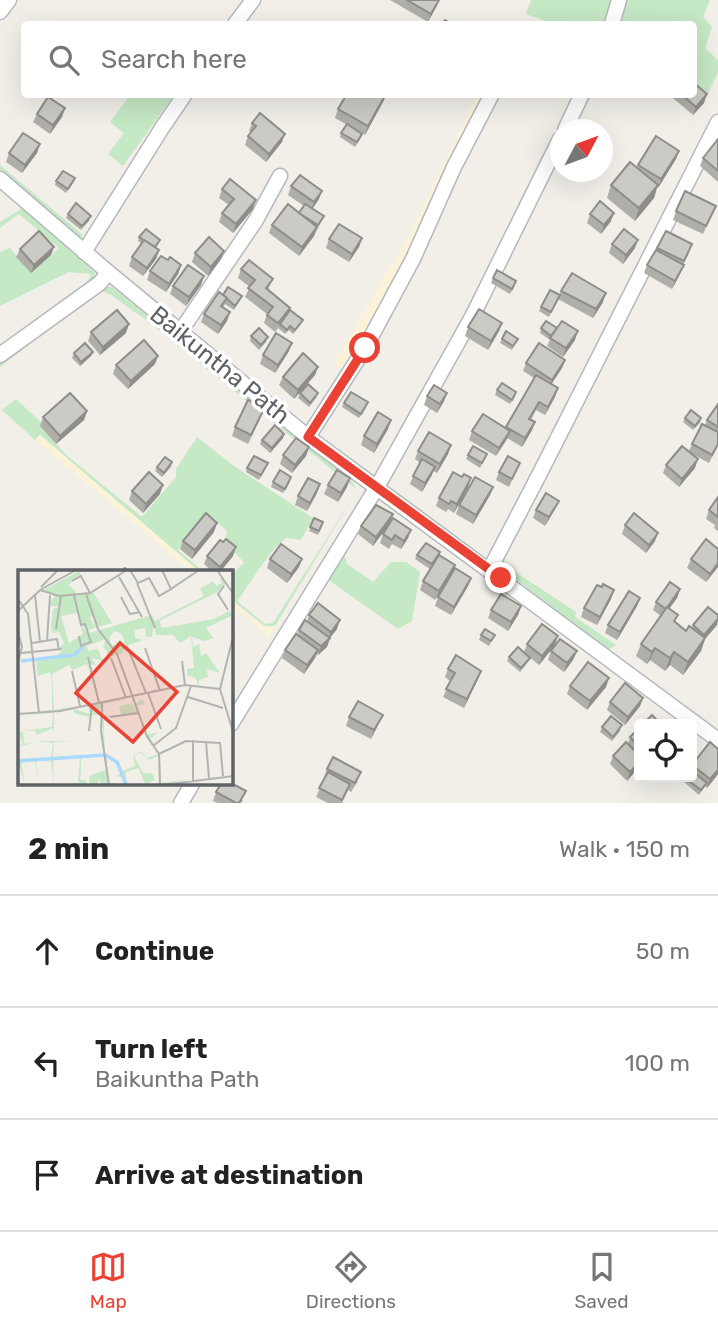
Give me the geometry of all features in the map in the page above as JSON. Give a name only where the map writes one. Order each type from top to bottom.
[{"type":"street","points":[[0,12],[9,0]]},
{"type":"street","points":[[237,21],[253,0]]},
{"type":"street","points":[[613,21],[619,0]]},
{"type":"street","points":[[84,251],[183,98]]},
{"type":"street","points":[[308,437],[372,337],[414,259],[454,167],[490,98]]},
{"type":"street","points":[[570,119],[580,98]]},
{"type":"street","points":[[490,569],[718,122]]},
{"type":"street","points":[[233,721],[377,486],[472,317],[550,161]]},
{"type":"street","points":[[180,332],[256,219],[280,176]]},
{"type":"street","name":"Baikuntha Path","points":[[0,179],[308,437],[718,740]]},
{"type":"street","points":[[0,355],[100,283],[108,272]]},
{"type":"street","points":[[181,803],[191,786]]},
{"type":"green space","points":[[531,0],[710,0],[703,17],[712,27],[705,48],[718,60],[718,72],[707,96],[697,87],[697,21],[546,21],[526,14]]},
{"type":"green space","points":[[128,98],[172,98],[123,166],[108,154],[124,133],[110,122]]},
{"type":"green space","points":[[0,165],[83,235],[80,239],[0,171]]},
{"type":"green space","points":[[21,209],[95,273],[94,279],[31,326],[30,323],[88,281],[91,274],[69,272],[0,306],[0,252],[10,248],[31,273],[59,248],[19,214],[0,228],[0,222]]},
{"type":"green space","points":[[105,287],[112,287],[352,481],[356,489],[141,316],[105,292],[100,291],[0,367],[0,361]]},
{"type":"green space","points":[[16,399],[42,423],[40,426],[66,455],[142,517],[176,477],[176,469],[197,437],[234,466],[313,518],[301,540],[286,538],[272,552],[237,601],[265,624],[273,623],[352,499],[275,626],[266,627],[233,601],[233,574],[244,562],[225,543],[227,531],[210,516],[205,517],[178,550],[202,570],[198,570],[40,435],[35,440],[2,410]]},
{"type":"green space","points":[[526,486],[500,557],[508,567],[576,612],[575,617],[616,645],[608,650],[496,564],[492,550]]},
{"type":"green space","points":[[344,553],[347,564],[373,582],[391,562],[406,562],[420,572],[412,621],[398,629],[320,574],[233,717],[233,704],[314,578]]},
{"type":"sand","points":[[476,98],[487,98],[403,273],[344,370],[334,363],[412,229]]},
{"type":"sand","points":[[40,435],[198,570],[189,570],[35,440]]},
{"type":"sand","points":[[233,601],[257,622],[275,626],[267,640],[266,635],[233,608]]},
{"type":"building","points":[[407,0],[439,0],[431,14]]},
{"type":"building","points":[[697,86],[707,94],[696,107],[686,98],[697,98]]},
{"type":"building","points":[[47,98],[65,108],[53,125],[37,114]]},
{"type":"building","points":[[345,98],[384,98],[368,126],[338,109]]},
{"type":"building","points":[[260,113],[285,134],[269,154],[248,136],[256,126],[252,123]]},
{"type":"building","points":[[347,124],[362,134],[357,142],[341,133]]},
{"type":"building","points":[[23,133],[40,144],[25,165],[9,153]]},
{"type":"building","points":[[656,136],[679,151],[661,179],[638,165]]},
{"type":"building","points":[[718,139],[718,171],[703,158]]},
{"type":"building","points":[[630,162],[658,185],[639,208],[611,185]]},
{"type":"building","points":[[63,171],[75,178],[68,189],[56,181]]},
{"type":"building","points":[[300,175],[322,191],[314,202],[291,186]]},
{"type":"building","points":[[230,179],[256,200],[236,224],[222,213],[234,199],[222,189]]},
{"type":"building","points":[[685,191],[716,206],[706,226],[676,211]]},
{"type":"building","points":[[600,201],[614,213],[604,225],[590,214]]},
{"type":"building","points":[[76,203],[91,216],[82,226],[68,214]]},
{"type":"building","points":[[288,204],[317,227],[302,247],[272,225]]},
{"type":"building","points":[[305,204],[324,216],[318,225],[299,213]]},
{"type":"building","points":[[339,224],[362,238],[352,254],[329,239]]},
{"type":"building","points":[[146,229],[160,240],[155,247],[139,237]]},
{"type":"building","points":[[624,229],[638,240],[626,255],[612,244]]},
{"type":"building","points":[[39,231],[54,247],[34,265],[20,249]]},
{"type":"building","points":[[666,231],[692,244],[684,261],[657,248]]},
{"type":"building","points":[[209,237],[224,251],[211,267],[195,253]]},
{"type":"building","points":[[144,240],[159,250],[147,268],[132,257]]},
{"type":"building","points":[[656,250],[684,265],[675,281],[647,265]]},
{"type":"building","points":[[161,256],[168,260],[170,257],[181,265],[169,284],[150,271]]},
{"type":"building","points":[[249,260],[273,279],[266,288],[290,308],[278,323],[267,315],[273,307],[248,288],[255,280],[241,269]]},
{"type":"building","points":[[188,265],[204,276],[189,297],[173,286]]},
{"type":"building","points":[[497,270],[516,281],[512,289],[493,278]]},
{"type":"building","points":[[572,273],[606,293],[596,309],[561,291]]},
{"type":"building","points":[[228,287],[242,296],[235,306],[223,295]]},
{"type":"building","points":[[550,290],[560,295],[551,312],[541,307]]},
{"type":"building","points":[[219,292],[227,298],[221,306],[230,312],[221,325],[204,314]]},
{"type":"building","points":[[479,309],[502,323],[491,341],[468,327]]},
{"type":"building","points":[[117,310],[129,324],[103,347],[91,332]]},
{"type":"building","points":[[290,310],[303,320],[295,330],[290,326],[287,330],[280,324]]},
{"type":"building","points":[[546,321],[557,328],[551,336],[541,328]]},
{"type":"building","points":[[562,321],[578,331],[566,348],[550,338]]},
{"type":"building","points":[[259,328],[268,337],[261,345],[251,336]]},
{"type":"building","points":[[506,331],[518,339],[513,346],[502,339]]},
{"type":"building","points":[[276,333],[292,343],[278,365],[263,355]]},
{"type":"building","points":[[144,340],[158,356],[131,381],[116,365]]},
{"type":"building","points":[[85,343],[93,352],[81,362],[74,353]]},
{"type":"building","points":[[539,343],[565,360],[552,380],[526,363]]},
{"type":"building","points":[[303,353],[318,367],[298,390],[283,377]]},
{"type":"building","points":[[536,375],[558,388],[548,407],[539,402],[529,419],[535,422],[525,438],[506,427]]},
{"type":"building","points":[[502,383],[516,392],[512,400],[497,390]]},
{"type":"building","points":[[308,384],[318,393],[310,403],[300,393]]},
{"type":"building","points":[[434,385],[447,393],[440,404],[427,396]]},
{"type":"building","points":[[351,392],[368,402],[361,414],[344,403]]},
{"type":"building","points":[[70,393],[87,411],[60,436],[43,417]]},
{"type":"building","points":[[248,400],[264,409],[251,435],[235,427]]},
{"type":"building","points":[[718,404],[718,427],[707,420]]},
{"type":"building","points":[[691,410],[701,418],[695,426],[685,418]]},
{"type":"building","points":[[378,412],[391,420],[377,444],[364,436]]},
{"type":"building","points":[[483,414],[510,431],[499,448],[472,431]]},
{"type":"building","points":[[702,424],[718,432],[718,444],[712,455],[692,444]]},
{"type":"building","points":[[275,425],[284,434],[272,448],[262,440]]},
{"type":"building","points":[[429,432],[451,445],[440,464],[418,451]]},
{"type":"building","points":[[296,438],[309,447],[295,465],[283,455]]},
{"type":"building","points":[[473,446],[487,454],[482,463],[468,455]]},
{"type":"building","points":[[682,446],[698,459],[682,479],[666,465]]},
{"type":"building","points":[[254,456],[268,463],[261,475],[247,468]]},
{"type":"building","points":[[508,456],[520,463],[512,479],[499,472]]},
{"type":"building","points":[[165,457],[172,462],[164,473],[157,467]]},
{"type":"building","points":[[422,459],[435,467],[425,483],[413,476]]},
{"type":"building","points":[[280,470],[291,477],[285,489],[273,482]]},
{"type":"building","points":[[337,470],[350,478],[341,493],[328,485]]},
{"type":"building","points":[[149,472],[163,485],[146,504],[132,491]]},
{"type":"building","points":[[453,472],[471,478],[457,504],[451,501],[449,504],[439,498]]},
{"type":"building","points":[[475,477],[493,487],[476,515],[459,505]]},
{"type":"building","points":[[308,478],[320,484],[310,503],[298,496]]},
{"type":"building","points":[[546,493],[559,501],[549,517],[536,510]]},
{"type":"building","points":[[718,497],[718,517],[709,510]]},
{"type":"building","points":[[376,505],[393,514],[376,537],[361,526]]},
{"type":"building","points":[[206,513],[217,523],[195,550],[183,541]]},
{"type":"building","points":[[634,513],[658,533],[649,545],[625,525]]},
{"type":"building","points":[[314,518],[323,522],[319,531],[310,527]]},
{"type":"building","points":[[393,518],[411,530],[404,541],[395,535],[392,540],[383,534]]},
{"type":"building","points":[[226,539],[236,547],[220,567],[207,556],[220,540],[223,542]]},
{"type":"building","points":[[706,539],[718,549],[718,563],[710,574],[691,559]]},
{"type":"building","points":[[426,543],[440,552],[432,564],[417,555]]},
{"type":"building","points":[[281,544],[302,559],[291,574],[270,559]]},
{"type":"building","points":[[439,555],[455,565],[439,591],[423,581]]},
{"type":"building","points":[[455,568],[471,578],[454,607],[438,597]]},
{"type":"building","points":[[670,582],[680,589],[666,609],[656,602]]},
{"type":"building","points":[[603,584],[614,590],[600,617],[584,608],[597,585],[602,587]]},
{"type":"building","points":[[629,591],[640,598],[620,632],[608,625]]},
{"type":"building","points":[[501,594],[521,606],[511,622],[491,610]]},
{"type":"building","points":[[318,603],[340,620],[331,632],[309,615]]},
{"type":"building","points":[[667,607],[678,615],[674,621],[686,631],[689,626],[705,638],[688,662],[674,652],[670,658],[655,648],[652,652],[641,644]]},
{"type":"building","points":[[708,607],[718,615],[718,619],[704,635],[693,625]]},
{"type":"building","points":[[305,620],[330,638],[321,646],[299,630]]},
{"type":"building","points":[[542,624],[558,636],[542,656],[527,644]]},
{"type":"building","points":[[485,629],[495,635],[491,641],[481,635]]},
{"type":"building","points":[[296,634],[318,650],[307,665],[285,650]]},
{"type":"building","points":[[560,639],[577,651],[567,663],[551,651]]},
{"type":"building","points":[[518,647],[530,658],[521,668],[509,657]]},
{"type":"building","points":[[456,655],[481,671],[467,699],[446,689],[455,673],[448,669]]},
{"type":"building","points":[[588,662],[609,678],[590,701],[570,686]]},
{"type":"building","points":[[625,683],[643,698],[628,717],[610,702]]},
{"type":"building","points":[[358,701],[383,715],[374,730],[349,717]]},
{"type":"building","points":[[611,716],[622,725],[613,737],[602,727]]},
{"type":"building","points":[[626,742],[634,750],[634,768],[630,772],[613,756]]},
{"type":"building","points":[[710,742],[718,749],[718,770],[710,779],[697,769],[697,759]]},
{"type":"building","points":[[333,757],[361,772],[355,783],[327,769]]},
{"type":"building","points":[[328,772],[350,784],[342,800],[319,788]]},
{"type":"building","points":[[697,775],[707,783],[701,790],[690,782],[697,782]]},
{"type":"building","points":[[233,784],[246,791],[239,803],[216,792],[220,786]]},
{"type":"route","points":[[365,348],[308,437],[501,578]]}]
